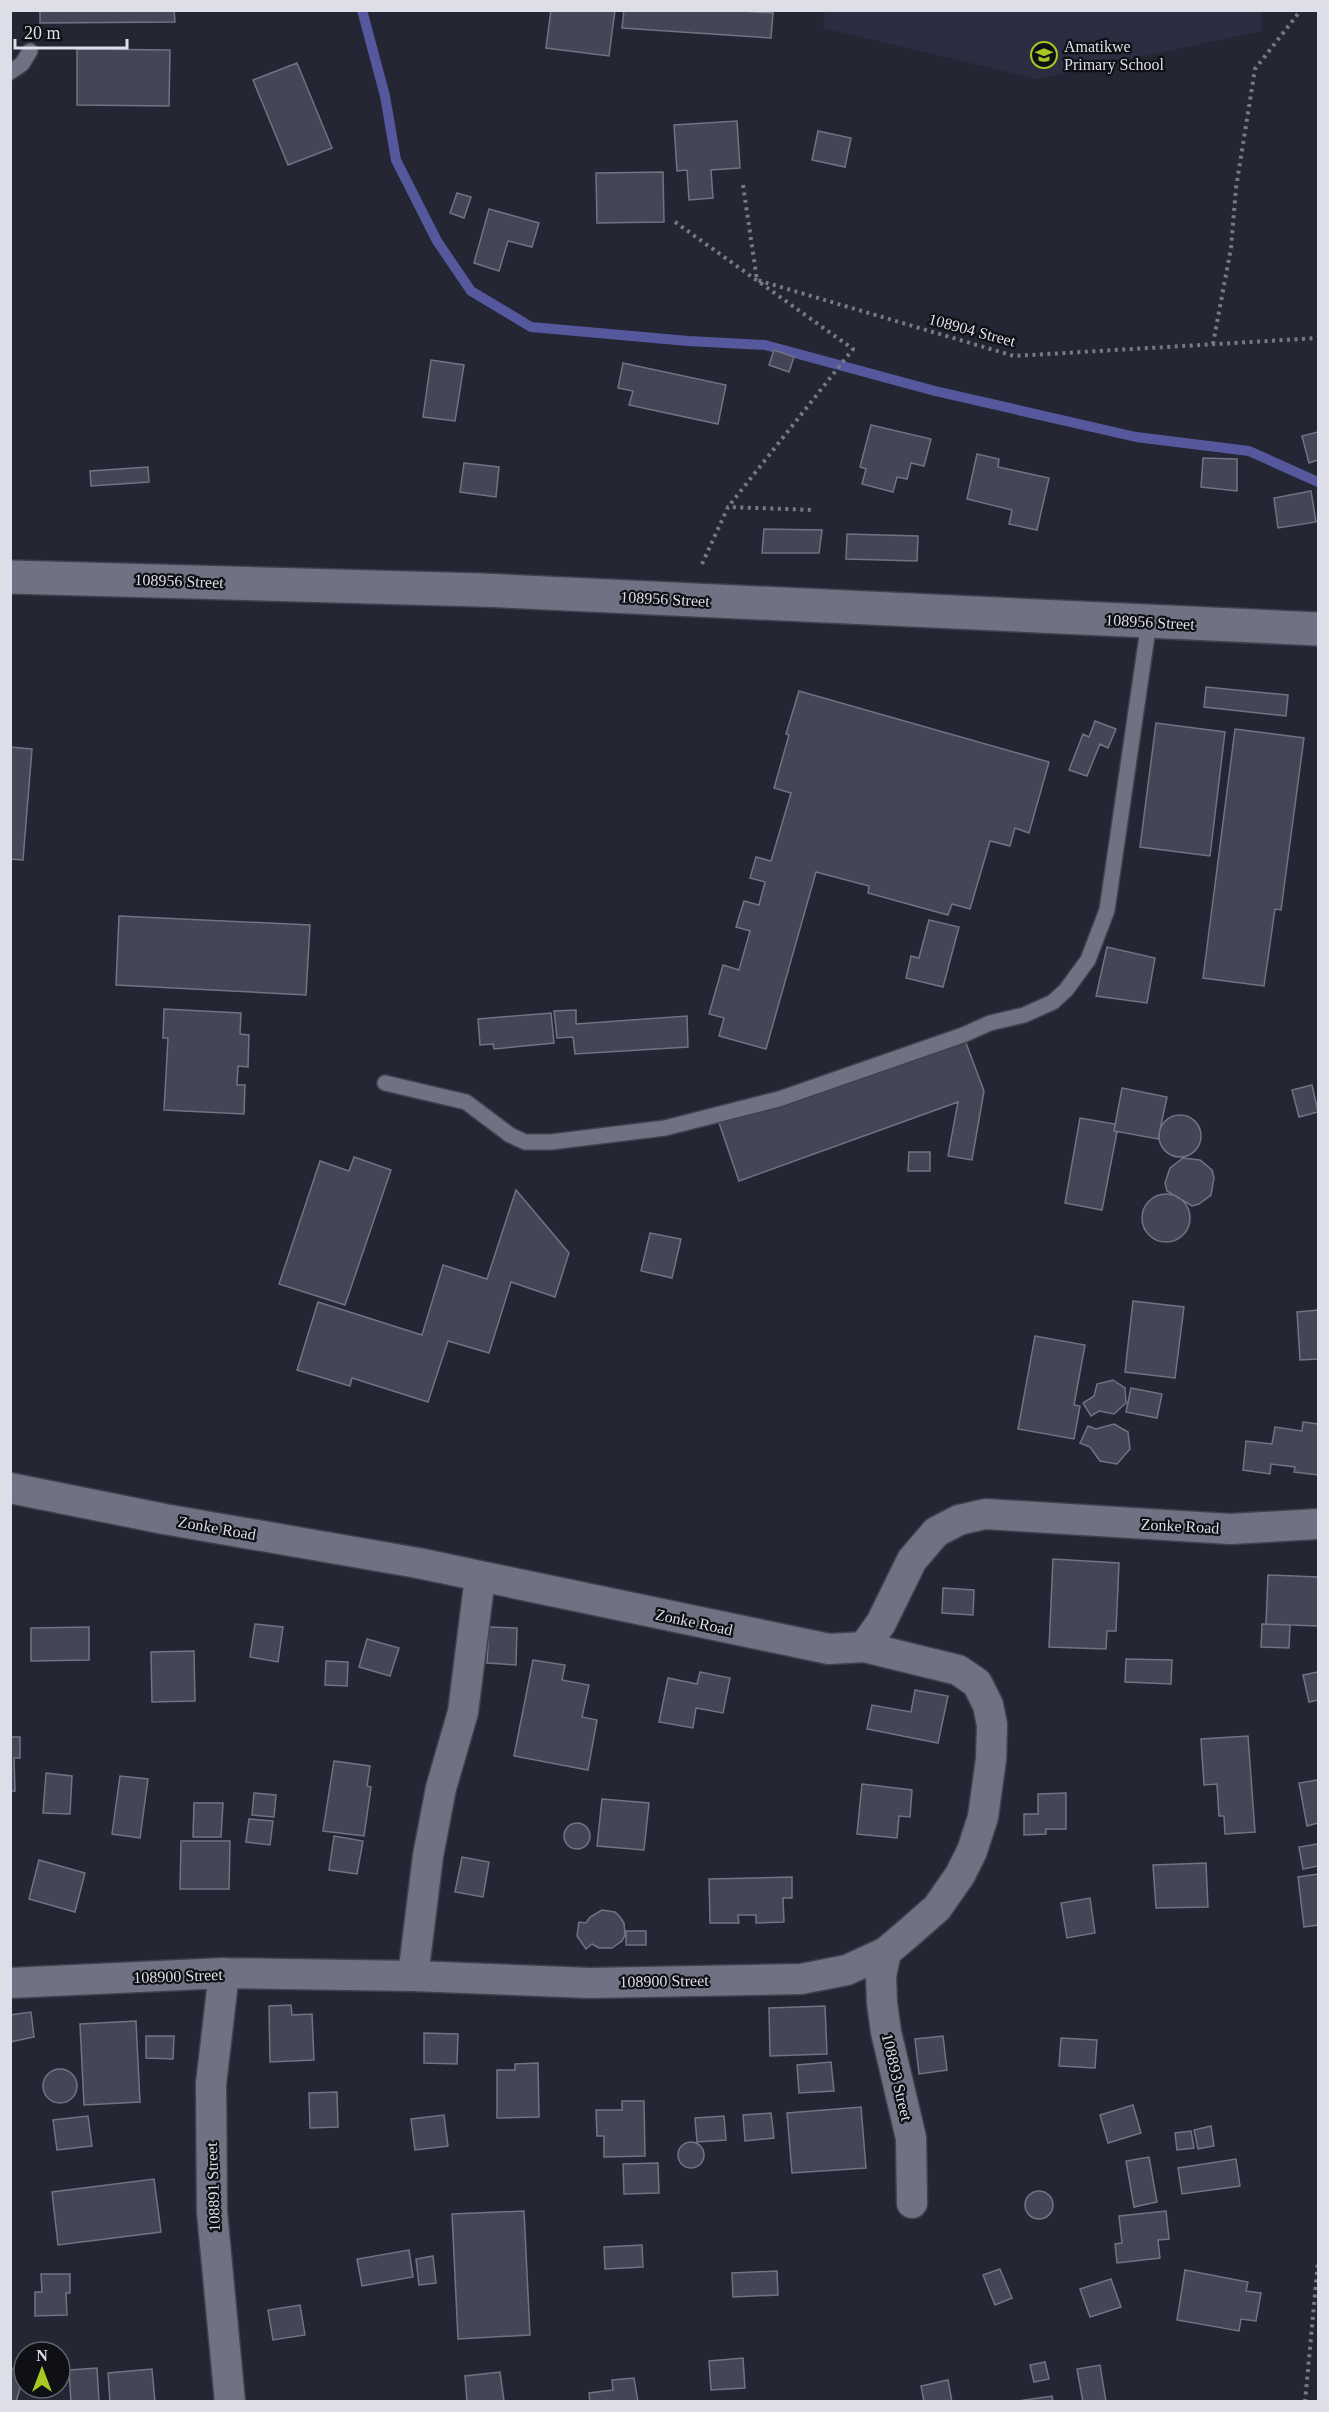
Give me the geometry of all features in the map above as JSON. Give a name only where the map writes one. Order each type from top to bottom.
[{"type":"street","name":"108956 Street","points":[[10,577],[482,590],[1318,629]]},
{"type":"street","name":"Zonke Road","points":[[10,1488],[164,1519],[418,1563],[829,1649],[864,1647],[881,1623],[912,1560],[936,1532],[959,1520],[985,1514],[1230,1529],[1318,1524]]},
{"type":"street","points":[[414,1976],[428,1856],[441,1788],[463,1712],[480,1577]]},
{"type":"street","name":"108900 Street","points":[[10,1983],[224,1973],[414,1976],[590,1983],[801,1979],[847,1970],[886,1952],[937,1908],[960,1875],[972,1851],[982,1818],[991,1759],[992,1725],[988,1705],[977,1683],[957,1670],[864,1647]]},
{"type":"street","name":"108893 Street","points":[[886,1952],[881,1976],[882,2003],[886,2032],[911,2138],[912,2203]]},
{"type":"street","name":"108891 Street","points":[[224,1973],[211,2084],[212,2212],[230,2402]]},
{"type":"lane","points":[[10,72],[22,64],[30,51]]},
{"type":"lane","points":[[385,1083],[466,1102],[510,1135],[525,1142],[551,1142],[665,1128],[779,1099],[963,1035],[990,1023],[1024,1015],[1053,1002],[1066,990],[1088,960],[1107,910],[1149,622]]},
{"type":"path","points":[[1213,344],[1231,248],[1236,188],[1255,69],[1301,10]]},
{"type":"path","points":[[743,185],[757,280]]},
{"type":"path","points":[[675,222],[853,349],[729,507],[685,600]]},
{"type":"path","name":"108904 Street","points":[[757,280],[1014,356],[1318,338]]},
{"type":"path","points":[[729,507],[814,510]]},
{"type":"path","points":[[1305,2402],[1318,2262]]},
{"type":"shaded area","name":"Amatikwe Primary School","points":[[825,10],[1262,10],[1262,31],[1037,79],[823,28]]},
{"type":"building","points":[[40,10],[174,10],[175,22],[40,23]]},
{"type":"building","points":[[551,10],[615,10],[609,56],[546,48]]},
{"type":"building","points":[[624,10],[728,10],[773,13],[771,38],[622,28]]},
{"type":"building","points":[[77,49],[170,50],[169,106],[77,105]]},
{"type":"building","points":[[297,63],[332,148],[288,165],[253,80]]},
{"type":"building","points":[[737,121],[740,168],[711,170],[713,198],[689,200],[687,170],[677,171],[674,125]]},
{"type":"building","points":[[818,131],[851,138],[845,167],[812,160]]},
{"type":"building","points":[[663,172],[664,222],[597,223],[596,173]]},
{"type":"building","points":[[457,193],[471,197],[464,218],[450,213]]},
{"type":"building","points":[[489,209],[539,223],[532,247],[508,241],[499,271],[474,263]]},
{"type":"building","points":[[774,350],[794,357],[789,372],[769,365]]},
{"type":"building","points":[[431,360],[464,365],[455,421],[423,417]]},
{"type":"building","points":[[623,363],[726,385],[718,424],[629,405],[633,391],[618,388]]},
{"type":"building","points":[[871,425],[931,439],[924,466],[911,463],[907,479],[897,477],[893,492],[862,484],[866,469],[860,467]]},
{"type":"building","points":[[1318,432],[1318,460],[1309,463],[1302,436]]},
{"type":"building","points":[[977,454],[999,459],[998,467],[1049,478],[1037,530],[1009,524],[1012,510],[967,499]]},
{"type":"building","points":[[1203,458],[1237,459],[1237,491],[1201,487]]},
{"type":"building","points":[[464,463],[499,467],[496,497],[460,492]]},
{"type":"building","points":[[148,467],[149,482],[91,486],[90,471]]},
{"type":"building","points":[[1311,491],[1316,522],[1278,528],[1274,498]]},
{"type":"building","points":[[764,529],[822,530],[819,553],[762,553]]},
{"type":"building","points":[[847,534],[918,536],[917,561],[846,559]]},
{"type":"building","points":[[1206,687],[1288,695],[1286,716],[1204,707]]},
{"type":"building","points":[[799,691],[1049,762],[1029,833],[1015,828],[1010,846],[990,841],[970,909],[952,904],[948,915],[868,893],[869,886],[816,872],[766,1049],[719,1036],[724,1018],[709,1014],[723,965],[739,970],[750,931],[736,927],[744,901],[759,905],[765,882],[750,878],[756,857],[771,861],[791,793],[774,788],[789,735],[786,734]]},
{"type":"building","points":[[1095,721],[1116,729],[1108,748],[1100,744],[1087,776],[1069,770],[1083,734],[1089,737]]},
{"type":"building","points":[[1156,723],[1225,732],[1210,856],[1140,847]]},
{"type":"building","points":[[1235,729],[1304,738],[1281,910],[1275,909],[1264,986],[1203,978]]},
{"type":"building","points":[[10,747],[32,749],[23,860],[10,859]]},
{"type":"building","points":[[119,916],[310,925],[306,995],[116,985]]},
{"type":"building","points":[[929,920],[959,927],[943,987],[906,978],[911,956],[919,958]]},
{"type":"building","points":[[1107,947],[1155,958],[1147,1003],[1096,996]]},
{"type":"building","points":[[164,1009],[241,1013],[240,1034],[249,1035],[248,1067],[238,1066],[237,1085],[245,1085],[244,1114],[164,1110],[168,1038],[163,1038]]},
{"type":"building","points":[[576,1010],[576,1024],[687,1016],[688,1047],[575,1054],[573,1037],[557,1038],[554,1011]]},
{"type":"building","points":[[551,1013],[554,1043],[494,1049],[493,1044],[480,1045],[478,1019]]},
{"type":"building","points":[[963,1035],[984,1091],[972,1160],[948,1156],[958,1102],[739,1181],[719,1123]]},
{"type":"building","points":[[1312,1085],[1318,1112],[1299,1117],[1292,1090]]},
{"type":"building","points":[[1122,1088],[1167,1097],[1158,1139],[1114,1131]]},
{"type":"building","points":[[1180,1115],[1195,1121],[1201,1136],[1195,1151],[1180,1157],[1165,1151],[1159,1136],[1165,1121]]},
{"type":"building","points":[[1080,1118],[1115,1124],[1114,1131],[1117,1132],[1102,1210],[1065,1203]]},
{"type":"building","points":[[909,1152],[930,1152],[930,1171],[908,1171]]},
{"type":"building","points":[[354,1157],[391,1170],[345,1305],[279,1284],[320,1161],[349,1171]]},
{"type":"building","points":[[1183,1158],[1200,1160],[1212,1170],[1214,1178],[1211,1195],[1192,1206],[1167,1191],[1165,1183],[1170,1168]]},
{"type":"building","points":[[516,1190],[569,1253],[555,1297],[511,1282],[489,1353],[448,1341],[428,1402],[352,1378],[350,1386],[297,1370],[318,1302],[422,1335],[443,1265],[487,1279]]},
{"type":"building","points":[[1166,1194],[1183,1201],[1190,1218],[1183,1235],[1166,1242],[1149,1235],[1142,1218],[1149,1201]]},
{"type":"building","points":[[650,1233],[681,1239],[672,1278],[641,1271]]},
{"type":"building","points":[[1133,1301],[1184,1307],[1175,1378],[1125,1372]]},
{"type":"building","points":[[1318,1310],[1318,1359],[1300,1360],[1297,1312]]},
{"type":"building","points":[[1035,1336],[1085,1345],[1074,1405],[1080,1406],[1074,1439],[1018,1429]]},
{"type":"building","points":[[1113,1380],[1125,1388],[1126,1403],[1114,1414],[1099,1411],[1091,1416],[1083,1403],[1094,1396],[1097,1384]]},
{"type":"building","points":[[1131,1388],[1162,1394],[1157,1418],[1126,1412]]},
{"type":"building","points":[[1303,1422],[1318,1424],[1318,1475],[1294,1472],[1295,1467],[1271,1464],[1270,1474],[1243,1470],[1246,1441],[1272,1444],[1275,1427],[1302,1431]]},
{"type":"building","points":[[1114,1424],[1128,1432],[1130,1449],[1117,1464],[1100,1461],[1090,1447],[1080,1443],[1088,1426],[1096,1429]]},
{"type":"building","points":[[1053,1559],[1119,1563],[1116,1631],[1107,1631],[1106,1649],[1049,1647]]},
{"type":"building","points":[[1268,1575],[1318,1577],[1318,1626],[1266,1624]]},
{"type":"building","points":[[943,1588],[974,1590],[973,1615],[942,1613]]},
{"type":"building","points":[[255,1624],[283,1627],[278,1662],[250,1657]]},
{"type":"building","points":[[1262,1624],[1290,1625],[1289,1648],[1261,1647]]},
{"type":"building","points":[[89,1627],[89,1660],[31,1661],[31,1628]]},
{"type":"building","points":[[489,1627],[517,1628],[516,1665],[487,1663]]},
{"type":"building","points":[[367,1639],[399,1648],[390,1676],[359,1667]]},
{"type":"building","points":[[194,1651],[195,1701],[152,1702],[151,1652]]},
{"type":"building","points":[[1126,1659],[1172,1660],[1171,1684],[1125,1682]]},
{"type":"building","points":[[533,1660],[565,1665],[562,1680],[589,1685],[582,1717],[597,1720],[588,1770],[514,1756]]},
{"type":"building","points":[[326,1661],[348,1662],[347,1686],[325,1685]]},
{"type":"building","points":[[700,1672],[730,1678],[723,1713],[696,1708],[693,1728],[659,1722],[668,1678],[697,1684]]},
{"type":"building","points":[[1318,1672],[1318,1700],[1309,1702],[1303,1675]]},
{"type":"building","points":[[915,1690],[948,1696],[938,1743],[867,1729],[872,1705],[911,1712]]},
{"type":"building","points":[[1248,1736],[1255,1832],[1225,1834],[1224,1816],[1219,1816],[1217,1784],[1204,1785],[1201,1739]]},
{"type":"building","points":[[10,1737],[20,1737],[20,1758],[14,1758],[15,1791],[10,1791]]},
{"type":"building","points":[[334,1761],[370,1766],[367,1786],[371,1787],[364,1836],[323,1831]]},
{"type":"building","points":[[46,1773],[72,1776],[70,1814],[43,1813]]},
{"type":"building","points":[[120,1776],[148,1779],[140,1838],[112,1834]]},
{"type":"building","points":[[1318,1780],[1318,1823],[1307,1826],[1299,1783]]},
{"type":"building","points":[[862,1784],[912,1790],[910,1817],[899,1816],[897,1838],[857,1834]]},
{"type":"building","points":[[254,1793],[276,1795],[274,1817],[252,1815]]},
{"type":"building","points":[[1066,1793],[1066,1829],[1046,1829],[1046,1834],[1024,1835],[1024,1814],[1038,1814],[1038,1794]]},
{"type":"building","points":[[602,1799],[649,1803],[644,1850],[597,1846]]},
{"type":"building","points":[[194,1803],[223,1803],[221,1837],[193,1837]]},
{"type":"building","points":[[249,1819],[273,1821],[270,1845],[246,1842]]},
{"type":"building","points":[[577,1823],[587,1826],[590,1836],[587,1846],[577,1849],[567,1846],[564,1836],[567,1826]]},
{"type":"building","points":[[334,1836],[363,1841],[357,1874],[329,1870]]},
{"type":"building","points":[[181,1841],[230,1841],[229,1889],[180,1889]]},
{"type":"building","points":[[1318,1844],[1318,1866],[1303,1869],[1299,1847]]},
{"type":"building","points":[[462,1857],[489,1862],[483,1897],[455,1892]]},
{"type":"building","points":[[39,1860],[85,1873],[75,1912],[29,1899]]},
{"type":"building","points":[[1206,1863],[1208,1907],[1156,1908],[1153,1865]]},
{"type":"building","points":[[1318,1874],[1318,1925],[1304,1927],[1298,1877]]},
{"type":"building","points":[[792,1877],[792,1898],[783,1898],[784,1922],[756,1923],[756,1915],[738,1915],[739,1923],[710,1923],[709,1879]]},
{"type":"building","points":[[1090,1898],[1095,1933],[1067,1938],[1061,1903]]},
{"type":"building","points":[[602,1910],[615,1912],[620,1917],[624,1923],[625,1935],[622,1941],[612,1948],[599,1948],[592,1944],[586,1949],[577,1936],[579,1922],[586,1923],[590,1917]]},
{"type":"building","points":[[626,1931],[646,1931],[646,1945],[626,1945]]},
{"type":"building","points":[[291,2005],[292,2015],[312,2014],[314,2060],[270,2062],[269,2006]]},
{"type":"building","points":[[825,2006],[827,2054],[770,2056],[769,2008]]},
{"type":"building","points":[[31,2012],[34,2037],[10,2042],[10,2015]]},
{"type":"building","points":[[136,2021],[140,2102],[84,2105],[80,2024]]},
{"type":"building","points":[[424,2033],[458,2034],[457,2064],[424,2063]]},
{"type":"building","points":[[146,2036],[174,2036],[173,2059],[146,2058]]},
{"type":"building","points":[[943,2036],[947,2070],[919,2074],[915,2039]]},
{"type":"building","points":[[1061,2038],[1097,2040],[1095,2068],[1059,2066]]},
{"type":"building","points":[[831,2062],[834,2091],[799,2093],[797,2065]]},
{"type":"building","points":[[538,2063],[539,2117],[497,2118],[497,2070],[515,2070],[515,2064]]},
{"type":"building","points":[[60,2069],[72,2074],[77,2086],[72,2098],[60,2103],[48,2098],[43,2086],[48,2074]]},
{"type":"building","points":[[337,2092],[338,2127],[310,2128],[309,2093]]},
{"type":"building","points":[[622,2101],[644,2101],[645,2156],[604,2157],[604,2136],[597,2136],[596,2110],[622,2110]]},
{"type":"building","points":[[1133,2105],[1141,2133],[1108,2143],[1100,2115]]},
{"type":"building","points":[[861,2107],[866,2168],[792,2173],[787,2113]]},
{"type":"building","points":[[771,2113],[774,2138],[745,2141],[743,2115]]},
{"type":"building","points":[[444,2115],[448,2146],[415,2150],[411,2119]]},
{"type":"building","points":[[88,2116],[92,2146],[57,2150],[53,2120]]},
{"type":"building","points":[[724,2116],[726,2140],[697,2142],[695,2118]]},
{"type":"building","points":[[1211,2126],[1214,2146],[1198,2149],[1194,2130]]},
{"type":"building","points":[[1191,2131],[1194,2148],[1177,2150],[1175,2133]]},
{"type":"building","points":[[691,2142],[700,2146],[704,2155],[700,2164],[691,2168],[682,2164],[678,2155],[682,2146]]},
{"type":"building","points":[[1149,2157],[1157,2202],[1134,2207],[1126,2161]]},
{"type":"building","points":[[1236,2159],[1240,2186],[1182,2194],[1178,2168]]},
{"type":"building","points":[[658,2163],[659,2193],[624,2194],[623,2164]]},
{"type":"building","points":[[154,2179],[161,2232],[58,2245],[52,2192]]},
{"type":"building","points":[[1039,2191],[1049,2195],[1053,2205],[1049,2215],[1039,2219],[1029,2215],[1025,2205],[1029,2195]]},
{"type":"building","points":[[524,2211],[530,2335],[458,2339],[452,2214]]},
{"type":"building","points":[[1166,2211],[1169,2239],[1158,2240],[1160,2258],[1117,2263],[1115,2244],[1122,2243],[1119,2216]]},
{"type":"building","points":[[642,2245],[643,2267],[605,2269],[604,2247]]},
{"type":"building","points":[[409,2250],[413,2277],[362,2286],[357,2259]]},
{"type":"building","points":[[433,2256],[436,2283],[419,2285],[416,2259]]},
{"type":"building","points":[[1000,2269],[1012,2298],[995,2305],[983,2275]]},
{"type":"building","points":[[1185,2270],[1248,2282],[1246,2291],[1261,2293],[1256,2321],[1241,2319],[1239,2331],[1177,2320]]},
{"type":"building","points":[[777,2271],[778,2295],[733,2297],[732,2273]]},
{"type":"building","points":[[41,2274],[70,2274],[70,2293],[66,2293],[67,2315],[35,2316],[35,2292],[42,2292]]},
{"type":"building","points":[[1111,2279],[1121,2307],[1090,2317],[1080,2289]]},
{"type":"building","points":[[300,2305],[305,2335],[273,2340],[268,2310]]},
{"type":"building","points":[[743,2358],[745,2388],[711,2390],[709,2361]]},
{"type":"building","points":[[1045,2362],[1049,2379],[1034,2382],[1030,2365]]},
{"type":"building","points":[[1100,2365],[1106,2402],[1083,2402],[1077,2369]]},
{"type":"building","points":[[10,2366],[12,2368],[12,2400],[17,2400],[10,2402]]},
{"type":"building","points":[[97,2368],[99,2402],[71,2402],[72,2370]]},
{"type":"building","points":[[152,2369],[155,2402],[110,2402],[108,2373]]},
{"type":"building","points":[[500,2372],[504,2401],[467,2402],[465,2376]]},
{"type":"building","points":[[634,2378],[638,2402],[590,2402],[589,2393],[613,2390],[612,2380]]},
{"type":"building","points":[[948,2380],[952,2402],[924,2402],[921,2386]]},
{"type":"building","points":[[1052,2396],[1053,2402],[1011,2402]]},
{"type":"waterway","points":[[362,10],[385,96],[396,160],[437,241],[471,291],[531,327],[688,341],[765,345],[935,391],[1136,437],[1249,451],[1318,482]]},
{"type":"place","name":"Amatikwe Primary School","points":[[1044,55]]}]
